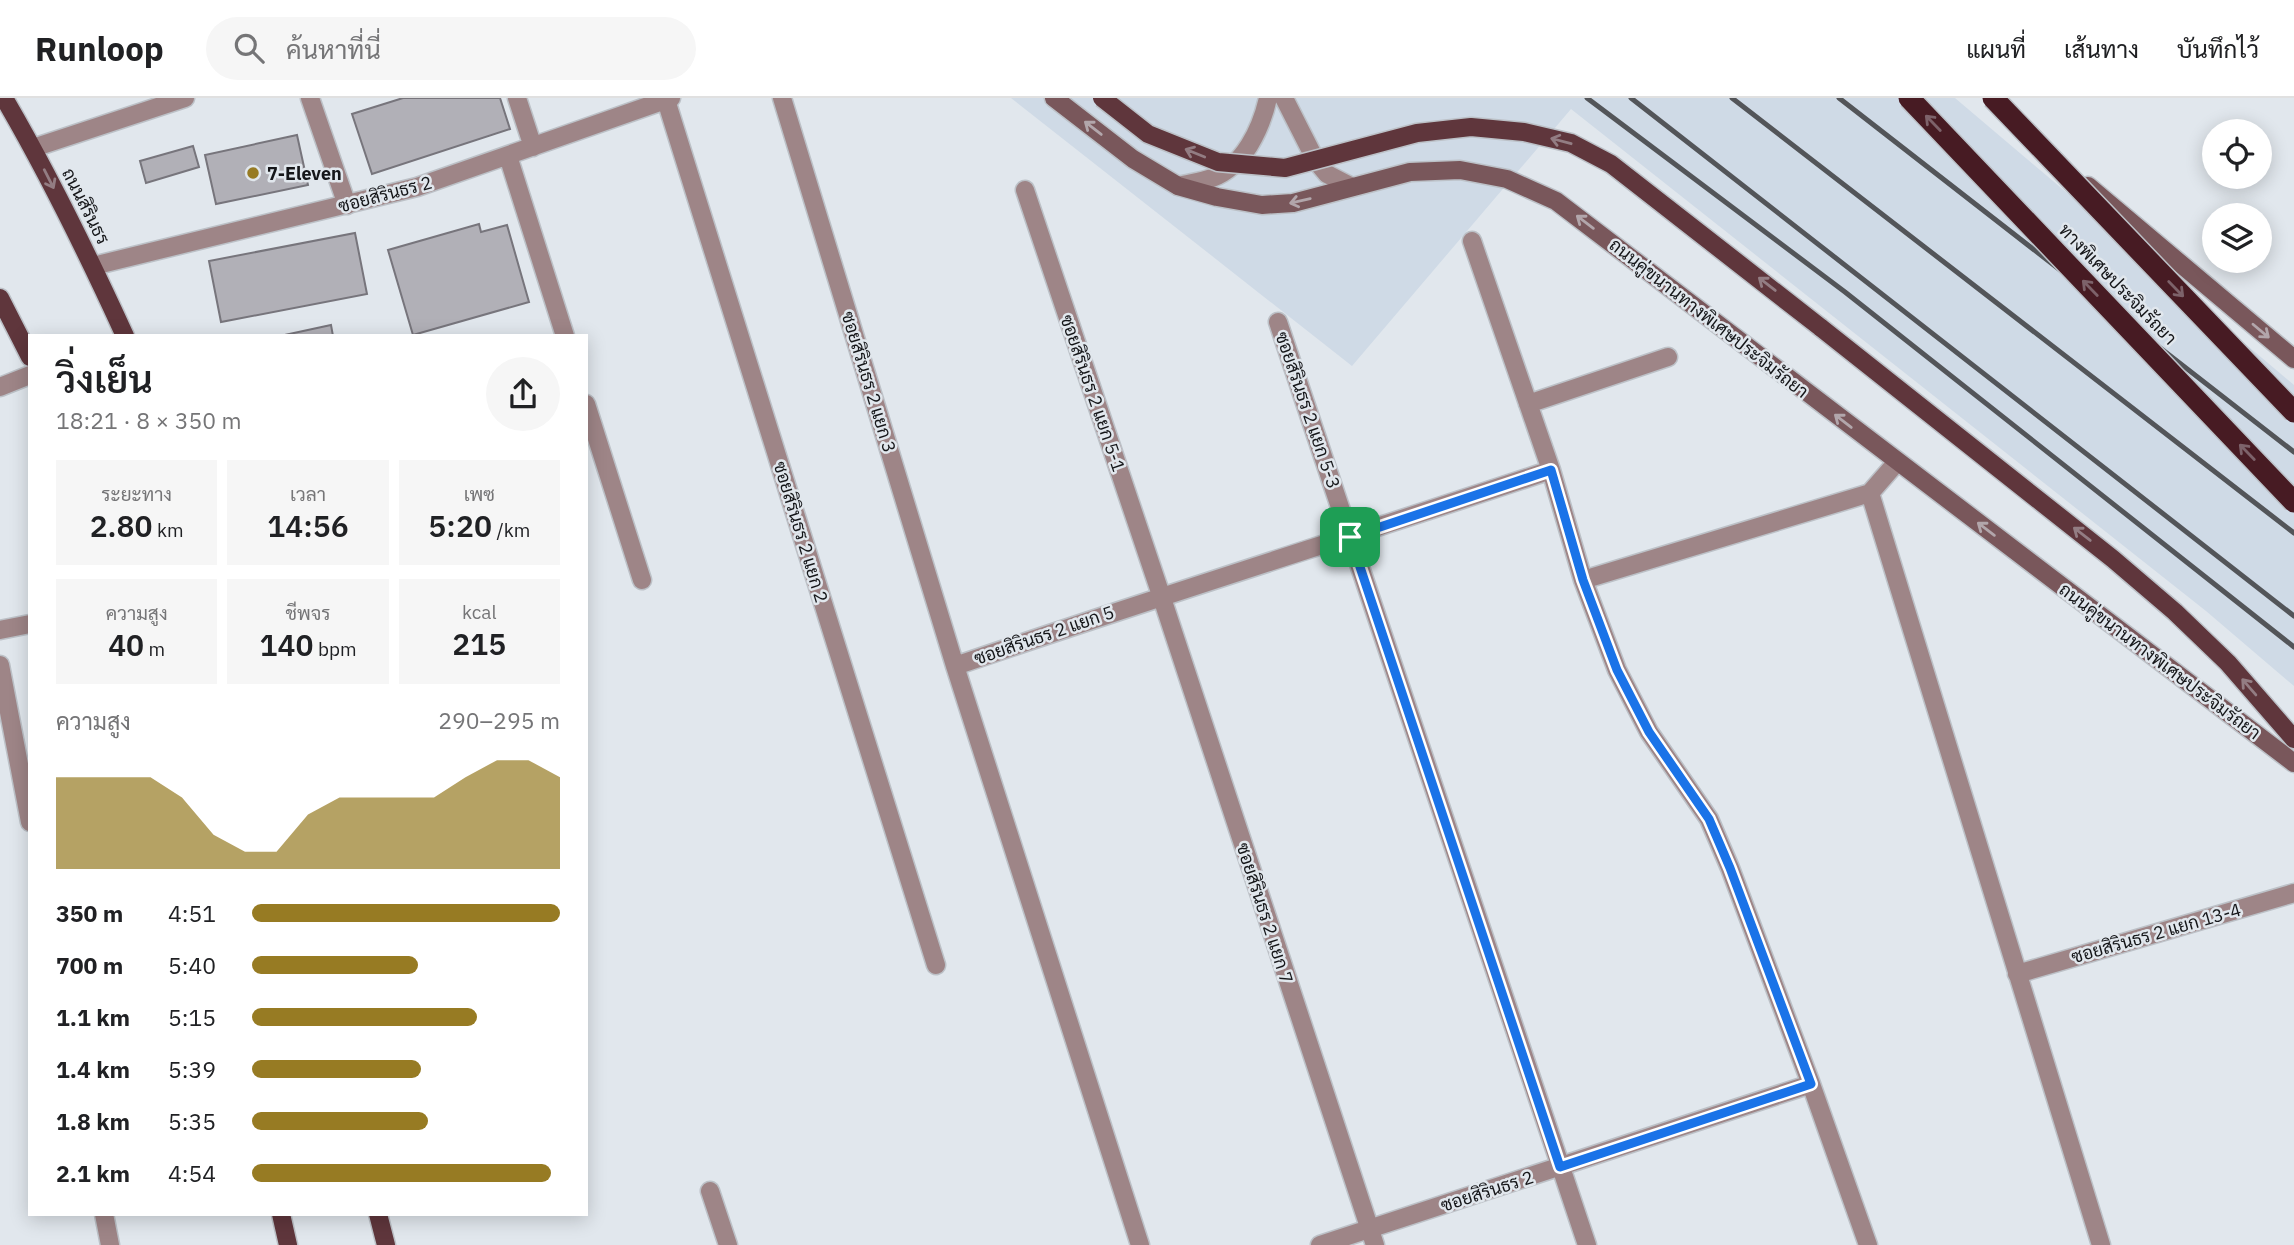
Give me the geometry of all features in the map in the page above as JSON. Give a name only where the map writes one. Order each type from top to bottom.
[{"type":"highway","name":"ทางพิเศษประจิมรัถยา","points":[[1909,98],[2294,502]]},
{"type":"highway","points":[[1993,98],[2294,412]]},
{"type":"main road","name":"ถนนสิรินธร","points":[[4,98],[33,148],[124,334]]},
{"type":"main road","name":"ถนนคู่ขนานทางพิเศษประจิมรัถยา","points":[[1054,98],[1133,159],[1178,186],[1217,197],[1262,205],[1293,203],[1410,172],[1460,170],[1507,179],[1556,201],[2294,763]]},
{"type":"main road","points":[[1102,98],[1149,134],[1218,162],[1285,168],[1417,133],[1471,127],[1524,132],[1571,144],[1611,164],[2113,559],[2175,612],[2228,663],[2294,738]]},
{"type":"main road","points":[[1984,98],[2294,359]]},
{"type":"main road","points":[[0,298],[28,353]]},
{"type":"main road","points":[[281,1216],[288,1245]]},
{"type":"main road","points":[[379,1216],[386,1245]]},
{"type":"street","points":[[33,148],[185,98]]},
{"type":"street","points":[[310,98],[347,205]]},
{"type":"street","points":[[517,98],[533,148]]},
{"type":"street","name":"ซอยสิรินธร 2 แยก 3","points":[[782,98],[955,666]]},
{"type":"street","points":[[1178,186],[1213,178],[1238,161],[1262,124],[1268,98]]},
{"type":"street","points":[[1284,98],[1316,161],[1327,174],[1352,187]]},
{"type":"street","name":"ซอยสิรินธร 2","points":[[93,266],[417,187],[668,99]]},
{"type":"street","name":"ซอยสิรินธร 2 แยก 2","points":[[668,99],[936,965]]},
{"type":"street","points":[[508,156],[564,334]]},
{"type":"street","name":"ซอยสิรินธร 2 แยก 5-1","points":[[1026,190],[1161,596]]},
{"type":"street","points":[[1472,241],[1551,470],[1583,580],[1617,670],[1643,719],[1709,819],[1811,1084],[1868,1245]]},
{"type":"street","name":"ซอยสิรินธร 2 แยก 5-3","points":[[1278,322],[1587,1245]]},
{"type":"street","points":[[1528,404],[1668,357]]},
{"type":"street","points":[[0,387],[28,376]]},
{"type":"street","points":[[588,410],[642,580]]},
{"type":"street","points":[[1583,580],[1870,493],[1897,462]]},
{"type":"street","name":"ซอยสิรินธร 2 แยก 5","points":[[1140,1245],[955,666],[1161,596],[1551,470]]},
{"type":"street","points":[[1870,493],[2101,1245]]},
{"type":"street","name":"ซอยสิรินธร 2 แยก 7","points":[[1161,596],[1372,1237]]},
{"type":"street","points":[[0,630],[28,624]]},
{"type":"street","points":[[0,664],[28,811]]},
{"type":"street","name":"ซอยสิรินธร 2 แยก 13-4","points":[[2017,974],[2294,893]]},
{"type":"street","name":"ซอยสิรินธร 2","points":[[1320,1245],[1372,1237],[1560,1167],[1811,1084]]},
{"type":"street","points":[[710,1191],[724,1244]]},
{"type":"street","points":[[104,1216],[110,1245]]},
{"type":"shaded area","points":[[1011,98],[1955,98],[2294,385],[2294,686],[2206,611],[1571,109],[1352,366]]},
{"type":"building","points":[[403,98],[500,98],[510,129],[372,174],[352,114]]},
{"type":"building","points":[[297,135],[308,185],[216,204],[205,155]]},
{"type":"building","points":[[193,146],[199,167],[146,183],[140,161]]},
{"type":"building","points":[[479,224],[481,232],[507,225],[529,302],[413,334],[388,250]]},
{"type":"building","points":[[355,233],[367,294],[221,322],[209,261]]},
{"type":"building","points":[[331,325],[333,334],[289,334]]},
{"type":"railway","points":[[1587,98],[1845,292],[2294,647]]},
{"type":"railway","points":[[1631,98],[2294,616]]},
{"type":"railway","points":[[1732,98],[2294,533]]},
{"type":"railway","points":[[1839,98],[2294,452]]},
{"type":"place","name":"7-Eleven","points":[[253,173]]},
{"type":"route","points":[[1551,470],[1583,580],[1617,670],[1649,732],[1709,819],[1811,1084],[1560,1167],[1350,537],[1551,470]]}]
